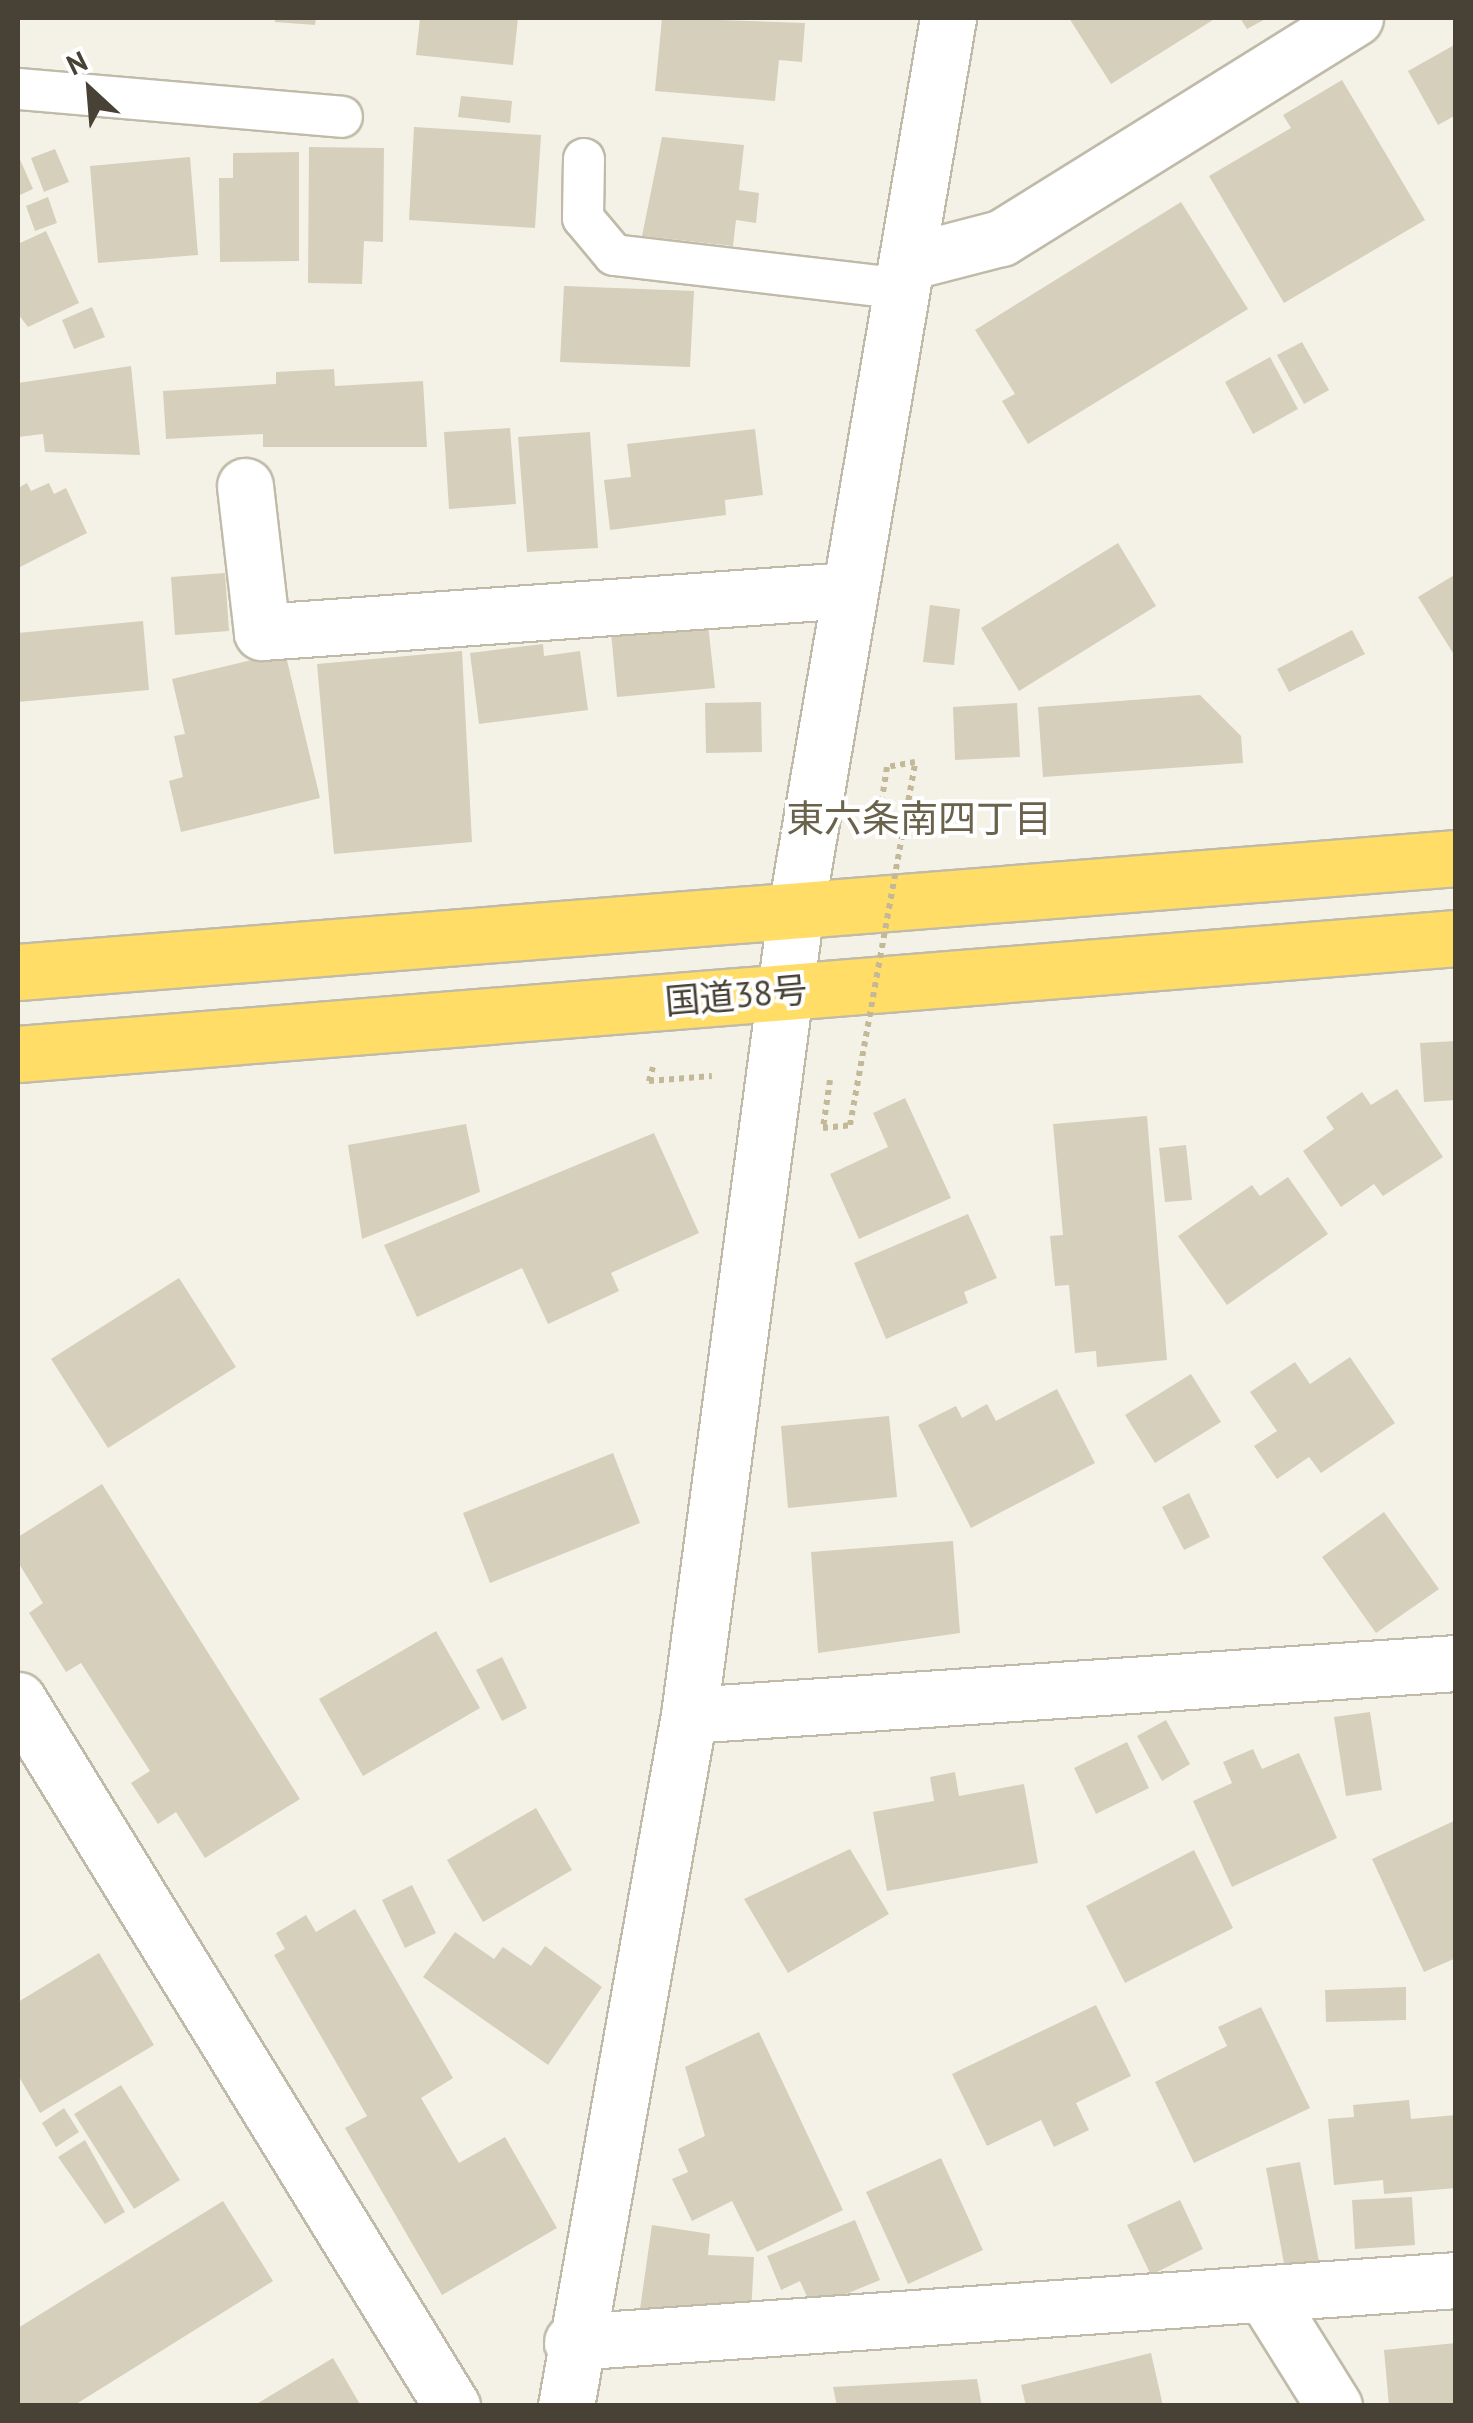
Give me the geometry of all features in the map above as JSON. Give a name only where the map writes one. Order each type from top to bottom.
[{"type":"highway","points":[[18,972],[1456,858]]},
{"type":"highway","name":"国道38号","points":[[18,1054],[1456,938]]},
{"type":"street","points":[[566,2406],[572,2342],[688,1714],[796,909],[948,18]]},
{"type":"street","points":[[906,275],[1001,238],[1354,18]]},
{"type":"street","points":[[245,486],[262,632],[850,590]]},
{"type":"street","points":[[688,1714],[1456,1663]]},
{"type":"street","points":[[18,1700],[452,2406]]},
{"type":"street","points":[[572,2342],[1456,2280]]},
{"type":"street","points":[[1264,2294],[1334,2406]]},
{"type":"lane","points":[[18,90],[342,117]]},
{"type":"lane","points":[[584,159],[583,218],[614,255],[906,275]]},
{"type":"path","points":[[830,1080],[823,1128],[850,1125],[915,762],[887,767],[880,812]]},
{"type":"building","points":[[275,18],[316,18],[315,25],[275,22]]},
{"type":"building","points":[[420,18],[518,18],[513,65],[416,55]]},
{"type":"building","points":[[662,18],[805,23],[802,62],[779,60],[775,101],[655,91]]},
{"type":"building","points":[[1069,18],[1216,18],[1111,84]]},
{"type":"building","points":[[1240,18],[1267,18],[1247,29]]},
{"type":"building","points":[[1456,44],[1456,115],[1438,125],[1408,71]]},
{"type":"building","points":[[1342,80],[1425,220],[1284,303],[1209,176],[1291,128],[1283,115]]},
{"type":"building","points":[[461,96],[512,101],[510,123],[458,117]]},
{"type":"building","points":[[414,127],[541,135],[535,228],[409,220]]},
{"type":"building","points":[[662,137],[744,145],[739,190],[759,193],[756,223],[736,220],[733,246],[642,236]]},
{"type":"building","points":[[309,147],[384,148],[383,242],[364,241],[362,284],[308,283]]},
{"type":"building","points":[[55,149],[69,182],[44,192],[31,158]]},
{"type":"building","points":[[299,152],[299,261],[220,262],[219,178],[233,178],[233,153]]},
{"type":"building","points":[[18,155],[33,189],[18,196]]},
{"type":"building","points":[[190,157],[198,255],[98,263],[90,166]]},
{"type":"building","points":[[48,197],[57,223],[35,231],[26,206]]},
{"type":"building","points":[[1181,202],[1248,309],[1028,444],[1002,401],[1015,394],[975,330]]},
{"type":"building","points":[[46,231],[79,303],[28,327],[18,314],[18,244]]},
{"type":"building","points":[[564,286],[694,291],[690,367],[560,362]]},
{"type":"building","points":[[92,307],[105,337],[74,349],[62,320]]},
{"type":"building","points":[[1302,342],[1329,390],[1304,404],[1277,355]]},
{"type":"building","points":[[1270,357],[1298,409],[1253,434],[1225,382]]},
{"type":"building","points":[[131,366],[140,455],[45,452],[43,434],[18,437],[18,383]]},
{"type":"building","points":[[334,369],[335,386],[423,381],[427,447],[263,447],[263,434],[166,439],[163,391],[276,384],[276,372]]},
{"type":"building","points":[[510,428],[516,504],[449,509],[444,432]]},
{"type":"building","points":[[755,429],[763,495],[725,500],[726,515],[610,530],[604,480],[631,477],[627,444]]},
{"type":"building","points":[[590,432],[598,548],[527,552],[518,437]]},
{"type":"building","points":[[27,483],[31,491],[49,483],[54,494],[66,488],[87,533],[18,568],[18,488]]},
{"type":"building","points":[[1118,543],[1156,606],[1019,691],[981,628]]},
{"type":"building","points":[[225,573],[229,631],[175,635],[171,577]]},
{"type":"building","points":[[1456,574],[1456,658],[1418,597]]},
{"type":"building","points":[[930,605],[960,609],[954,665],[923,662]]},
{"type":"building","points":[[143,621],[149,690],[18,702],[18,633]]},
{"type":"building","points":[[708,624],[715,688],[617,697],[611,632]]},
{"type":"building","points":[[1352,630],[1365,654],[1289,692],[1277,669]]},
{"type":"building","points":[[543,644],[544,656],[580,651],[588,710],[479,724],[470,653]]},
{"type":"building","points":[[462,651],[472,842],[334,854],[317,664]]},
{"type":"building","points":[[285,652],[320,798],[181,832],[169,781],[183,777],[174,736],[185,734],[172,679]]},
{"type":"building","points":[[1200,695],[1241,736],[1243,763],[1043,777],[1038,707]]},
{"type":"building","points":[[761,702],[762,752],[706,753],[705,703]]},
{"type":"building","points":[[1017,703],[1020,757],[955,760],[953,707]]},
{"type":"building","points":[[1456,1041],[1456,1100],[1424,1102],[1420,1043]]},
{"type":"building","points":[[1397,1089],[1443,1157],[1383,1196],[1374,1184],[1341,1207],[1303,1151],[1334,1129],[1326,1117],[1362,1092],[1371,1105]]},
{"type":"building","points":[[905,1098],[951,1198],[859,1239],[830,1174],[888,1147],[873,1113]]},
{"type":"building","points":[[1147,1116],[1167,1360],[1097,1367],[1096,1351],[1075,1353],[1069,1285],[1055,1286],[1050,1236],[1063,1235],[1053,1124]]},
{"type":"building","points":[[466,1124],[480,1192],[362,1239],[348,1145]]},
{"type":"building","points":[[654,1133],[699,1233],[611,1273],[619,1291],[548,1324],[522,1268],[417,1317],[384,1245]]},
{"type":"building","points":[[1186,1145],[1192,1200],[1165,1202],[1159,1148]]},
{"type":"building","points":[[1288,1177],[1328,1234],[1227,1305],[1178,1236],[1252,1185],[1260,1196]]},
{"type":"building","points":[[968,1214],[997,1278],[964,1292],[968,1303],[886,1339],[854,1263]]},
{"type":"building","points":[[179,1278],[236,1367],[108,1448],[51,1359]]},
{"type":"building","points":[[1350,1357],[1395,1423],[1321,1473],[1309,1457],[1277,1479],[1254,1446],[1277,1431],[1250,1392],[1295,1362],[1310,1384]]},
{"type":"building","points":[[1191,1374],[1221,1422],[1155,1463],[1125,1415]]},
{"type":"building","points":[[1057,1389],[1095,1463],[971,1528],[918,1425],[956,1406],[962,1418],[987,1404],[996,1421]]},
{"type":"building","points":[[889,1416],[897,1497],[788,1508],[781,1426]]},
{"type":"building","points":[[613,1453],[640,1523],[490,1583],[463,1513]]},
{"type":"building","points":[[102,1484],[300,1799],[205,1858],[176,1812],[158,1824],[131,1783],[150,1771],[81,1663],[66,1672],[29,1613],[43,1603],[18,1562],[18,1537]]},
{"type":"building","points":[[1189,1493],[1210,1537],[1184,1550],[1162,1507]]},
{"type":"building","points":[[1384,1512],[1439,1589],[1376,1633],[1322,1557]]},
{"type":"building","points":[[953,1541],[960,1633],[818,1653],[811,1552]]},
{"type":"building","points":[[436,1631],[480,1708],[363,1776],[319,1699]]},
{"type":"building","points":[[502,1657],[527,1708],[502,1721],[476,1670]]},
{"type":"building","points":[[1370,1712],[1382,1790],[1346,1796],[1334,1717]]},
{"type":"building","points":[[1166,1720],[1190,1764],[1162,1781],[1137,1736]]},
{"type":"building","points":[[1127,1742],[1149,1788],[1096,1814],[1074,1768]]},
{"type":"building","points":[[1253,1749],[1262,1769],[1299,1753],[1337,1838],[1232,1887],[1193,1801],[1232,1783],[1223,1762]]},
{"type":"building","points":[[955,1772],[959,1796],[1024,1784],[1038,1863],[887,1891],[873,1812],[934,1801],[930,1777]]},
{"type":"building","points":[[536,1808],[572,1870],[483,1922],[447,1860]]},
{"type":"building","points":[[1456,1820],[1456,1958],[1424,1972],[1372,1859]]},
{"type":"building","points":[[850,1849],[889,1914],[788,1973],[744,1899]]},
{"type":"building","points":[[1194,1850],[1233,1928],[1125,1983],[1086,1906]]},
{"type":"building","points":[[412,1885],[436,1933],[405,1948],[382,1900]]},
{"type":"building","points":[[355,1909],[453,2078],[421,2098],[459,2163],[505,2137],[557,2228],[442,2295],[345,2128],[367,2116],[274,1955],[285,1949],[276,1933],[306,1915],[316,1932]]},
{"type":"building","points":[[455,1932],[494,1959],[503,1947],[531,1966],[545,1946],[602,1987],[548,2065],[423,1977]]},
{"type":"building","points":[[99,1953],[154,2045],[40,2113],[18,2075],[18,2002]]},
{"type":"building","points":[[1406,1987],[1406,2020],[1326,2022],[1325,1990]]},
{"type":"building","points":[[1096,2005],[1131,2076],[1076,2103],[1089,2130],[1054,2147],[1041,2120],[987,2146],[952,2074]]},
{"type":"building","points":[[1261,2007],[1310,2108],[1194,2163],[1155,2082],[1227,2046],[1218,2027]]},
{"type":"building","points":[[759,2032],[843,2210],[757,2252],[732,2201],[692,2221],[672,2179],[688,2172],[678,2149],[705,2136],[685,2067]]},
{"type":"building","points":[[121,2085],[180,2180],[134,2209],[74,2114]]},
{"type":"building","points":[[1409,2100],[1411,2119],[1456,2115],[1456,2188],[1384,2194],[1383,2180],[1334,2185],[1328,2119],[1354,2117],[1353,2105]]},
{"type":"building","points":[[64,2108],[79,2132],[56,2147],[42,2123]]},
{"type":"building","points":[[85,2140],[125,2212],[105,2224],[58,2157]]},
{"type":"building","points":[[941,2158],[983,2250],[908,2284],[866,2192]]},
{"type":"building","points":[[1300,2162],[1321,2272],[1287,2279],[1266,2168]]},
{"type":"building","points":[[1412,2197],[1415,2245],[1355,2249],[1352,2200]]},
{"type":"building","points":[[1180,2200],[1203,2249],[1151,2275],[1127,2225]]},
{"type":"building","points":[[223,2201],[273,2281],[73,2406],[18,2406],[18,2328]]},
{"type":"building","points":[[855,2220],[880,2280],[812,2308],[800,2281],[781,2290],[767,2256]]},
{"type":"building","points":[[652,2225],[710,2234],[708,2255],[754,2257],[751,2314],[640,2309]]},
{"type":"building","points":[[1456,2343],[1456,2406],[1389,2406],[1384,2350]]},
{"type":"building","points":[[1151,2353],[1163,2406],[1026,2406],[1021,2385]]},
{"type":"building","points":[[333,2358],[361,2406],[253,2406]]},
{"type":"building","points":[[977,2379],[982,2406],[837,2406],[833,2387]]},
{"type":"district","name":"東六条南四丁目","points":[[919,818]]}]
